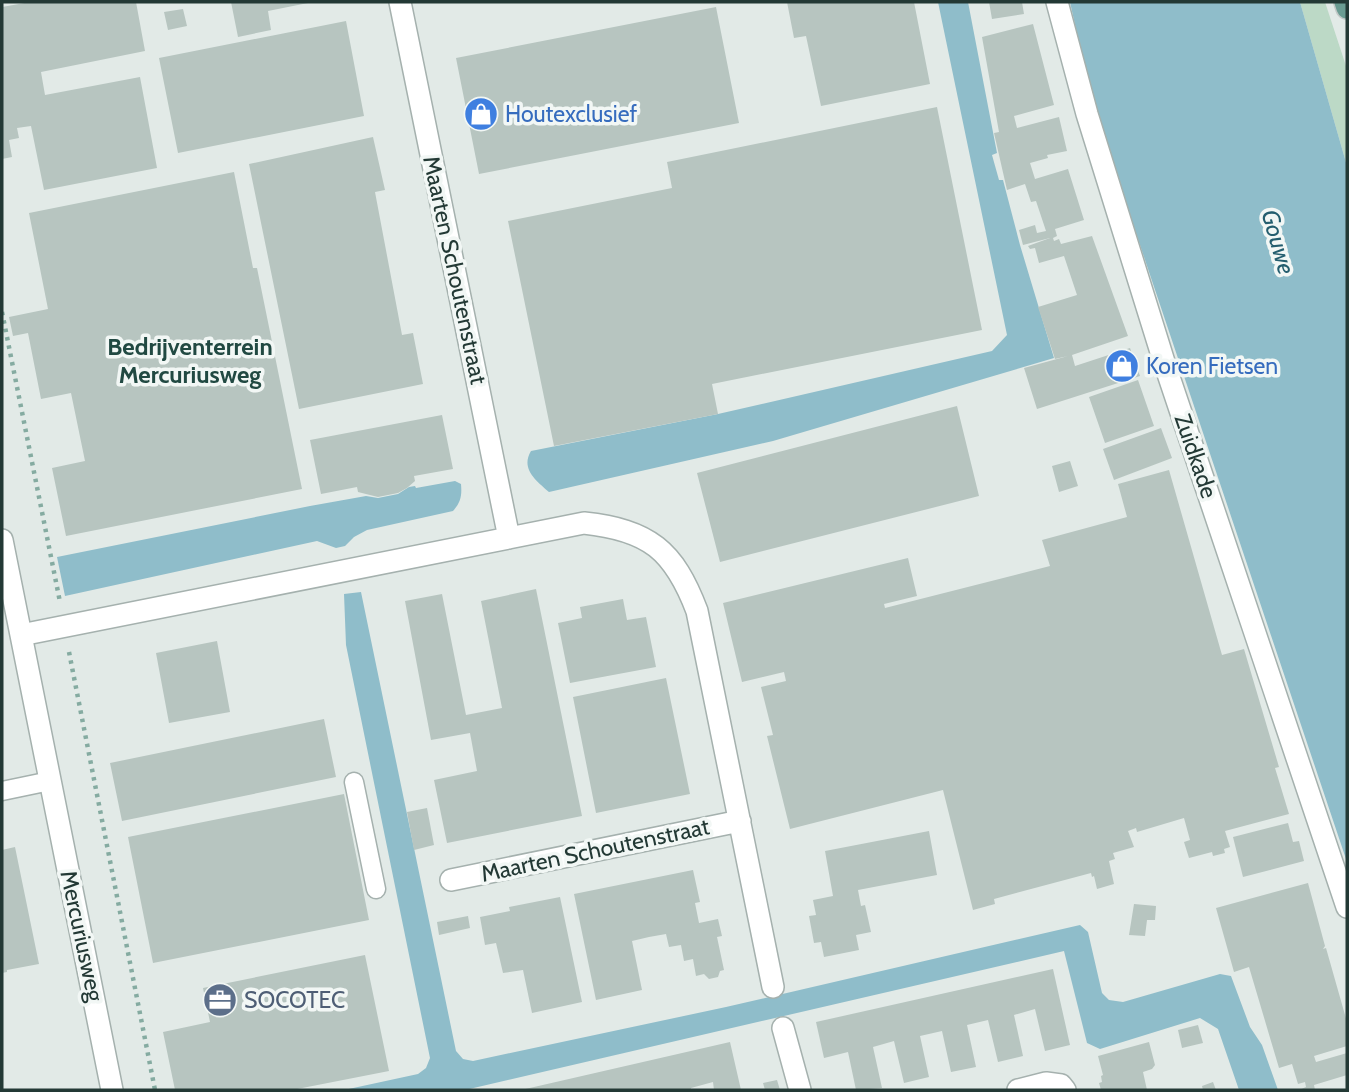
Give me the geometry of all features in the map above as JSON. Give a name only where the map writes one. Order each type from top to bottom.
[{"type":"main road","points":[[1345,2],[1347,8]]},
{"type":"street","name":"Maarten Schoutenstraat","points":[[400,2],[509,538]]},
{"type":"street","name":"Zuidkade","points":[[1057,2],[1087,114],[1165,365],[1347,907]]},
{"type":"street","name":"Maarten Schoutenstraat","points":[[21,635],[584,523],[613,526],[641,535],[677,567],[697,611],[773,987]]},
{"type":"street","name":"Mercuriusweg","points":[[2,540],[112,1090]]},
{"type":"street","name":"Maarten Schoutenstraat","points":[[451,880],[740,821]]},
{"type":"street","points":[[783,1028],[800,1090]]},
{"type":"street","points":[[1018,1090],[1046,1083],[1061,1085],[1065,1090]]},
{"type":"lane","points":[[2,791],[50,782]]},
{"type":"lane","points":[[354,782],[376,889]]},
{"type":"path","points":[[2,312],[155,1090]]},
{"type":"green space","points":[[1300,2],[1325,2],[1347,69],[1347,166]]},
{"type":"water","points":[[938,2],[968,2],[997,153],[992,155],[999,180],[1003,180],[1054,358],[773,441],[549,492],[531,474],[527,463],[531,451],[718,414],[992,351],[1007,335]]},
{"type":"water","name":"Gouwe","points":[[1070,2],[1300,2],[1347,166],[1347,862],[1092,102]]},
{"type":"water","points":[[455,481],[461,484],[461,492],[453,511],[367,530],[345,546],[336,548],[317,541],[65,596],[57,557],[310,506],[366,496],[378,498],[398,494],[409,487]]},
{"type":"water","points":[[361,592],[456,1051],[463,1059],[473,1061],[726,1007],[1080,925],[1088,932],[1102,993],[1109,1000],[1123,1002],[1220,974],[1231,976],[1250,1027],[1262,1045],[1278,1090],[1239,1090],[1218,1029],[1200,1018],[1100,1049],[1087,1043],[1064,951],[465,1090],[344,1090],[418,1074],[426,1068],[430,1058],[346,645],[344,594]]},
{"type":"building","points":[[30,2],[136,2],[145,51],[41,72],[45,95],[140,77],[157,168],[44,190],[31,126],[17,128],[19,138],[9,140],[12,157],[2,159],[2,7]]},
{"type":"building","points":[[231,2],[308,3],[268,11],[271,30],[238,37]]},
{"type":"building","points":[[787,2],[914,2],[930,84],[821,106],[806,36],[794,38]]},
{"type":"building","points":[[989,2],[1022,2],[1024,14],[992,19]]},
{"type":"building","points":[[716,7],[739,123],[479,174],[456,58]]},
{"type":"building","points":[[183,9],[187,26],[168,30],[164,12]]},
{"type":"building","points":[[346,21],[364,116],[178,153],[159,58]]},
{"type":"building","points":[[1033,24],[1054,105],[1014,116],[1017,128],[1059,117],[1067,151],[1047,155],[1048,158],[1030,163],[1035,179],[1068,169],[1084,220],[1055,229],[1057,236],[1053,238],[1054,241],[1059,239],[1061,244],[1092,236],[1128,336],[1072,355],[1075,366],[1130,348],[1140,376],[1037,409],[1024,368],[1068,356],[1055,359],[1038,307],[1077,295],[1064,256],[1039,263],[1035,248],[1030,249],[1028,246],[1050,238],[1023,245],[1019,230],[1035,225],[1037,233],[1046,231],[1036,201],[1031,202],[1025,184],[1007,190],[994,133],[999,132],[982,37]]},
{"type":"building","points":[[937,107],[982,330],[712,384],[718,414],[554,446],[508,221],[672,188],[667,162]]},
{"type":"building","points":[[373,137],[385,190],[375,192],[402,335],[413,333],[423,384],[299,409],[249,164]]},
{"type":"building","points":[[234,172],[253,268],[257,268],[302,489],[66,536],[52,468],[85,461],[71,393],[41,399],[28,333],[13,336],[9,317],[48,309],[29,213]]},
{"type":"building","points":[[1138,380],[1154,426],[1105,443],[1089,397]]},
{"type":"building","points":[[957,406],[979,496],[720,562],[697,473]]},
{"type":"building","points":[[442,415],[453,469],[414,476],[415,481],[407,488],[398,493],[378,497],[358,492],[357,487],[321,494],[310,440]]},
{"type":"building","points":[[1161,428],[1172,458],[1114,480],[1103,449]]},
{"type":"building","points":[[1070,461],[1078,486],[1059,492],[1052,466]]},
{"type":"building","points":[[1169,470],[1222,655],[1244,649],[1279,767],[1275,768],[1289,814],[1225,831],[1230,847],[1224,849],[1225,853],[1213,856],[1212,852],[1189,858],[1184,842],[1190,840],[1184,818],[1137,832],[1136,828],[1128,831],[1134,847],[1113,853],[1115,859],[1109,861],[1114,884],[1097,889],[1091,873],[994,899],[995,904],[973,910],[943,790],[790,829],[767,736],[773,735],[761,687],[786,681],[784,672],[742,682],[723,603],[908,558],[917,596],[884,604],[885,608],[1050,566],[1042,540],[1127,517],[1118,484]]},
{"type":"building","points":[[536,589],[582,816],[447,843],[434,780],[477,771],[470,733],[431,740],[405,601],[442,594],[466,715],[502,708],[481,601]]},
{"type":"building","points":[[623,599],[627,620],[646,617],[656,667],[570,683],[558,623],[582,618],[580,607]]},
{"type":"building","points":[[217,641],[230,712],[169,723],[156,653]]},
{"type":"building","points":[[666,678],[690,794],[596,813],[573,697]]},
{"type":"building","points":[[324,719],[336,777],[122,821],[110,763]]},
{"type":"building","points":[[344,794],[369,920],[153,963],[128,837]]},
{"type":"building","points":[[427,808],[434,845],[414,850],[407,812]]},
{"type":"building","points":[[1288,823],[1293,842],[1299,841],[1304,861],[1243,877],[1233,837]]},
{"type":"building","points":[[929,831],[937,875],[858,890],[861,906],[865,905],[871,932],[856,935],[859,950],[824,957],[821,942],[814,943],[809,916],[816,915],[813,900],[833,896],[825,851]]},
{"type":"building","points":[[15,847],[39,964],[2,973],[2,850]]},
{"type":"building","points":[[693,870],[700,902],[695,903],[699,923],[718,919],[722,936],[717,937],[724,970],[720,971],[718,977],[709,979],[704,974],[696,976],[693,959],[684,961],[681,945],[669,947],[666,934],[649,937],[632,941],[642,990],[596,1000],[574,894]]},
{"type":"building","points":[[1308,883],[1325,946],[1323,949],[1326,948],[1347,1022],[1347,1046],[1314,1056],[1316,1062],[1347,1053],[1347,1075],[1314,1085],[1315,1090],[1299,1090],[1306,1087],[1305,1082],[1298,1084],[1292,1064],[1279,1068],[1249,967],[1234,972],[1216,908]]},
{"type":"building","points":[[560,897],[582,1002],[532,1013],[523,970],[503,973],[496,943],[485,945],[480,917],[510,911],[509,907]]},
{"type":"building","points":[[1134,904],[1156,906],[1155,920],[1147,920],[1145,936],[1129,935]]},
{"type":"building","points":[[468,916],[470,928],[439,935],[437,922]]},
{"type":"building","points":[[365,955],[389,1071],[292,1090],[175,1090],[163,1032],[210,1022],[203,988]]},
{"type":"building","points":[[1053,969],[1070,1045],[1045,1051],[1035,1009],[1014,1015],[1023,1056],[998,1062],[988,1020],[967,1025],[976,1067],[951,1072],[942,1031],[920,1036],[929,1077],[904,1083],[894,1041],[873,1047],[882,1088],[856,1090],[848,1052],[824,1058],[816,1022]]},
{"type":"building","points":[[1198,1025],[1203,1043],[1182,1048],[1178,1030]]},
{"type":"building","points":[[730,1042],[741,1090],[714,1090],[713,1082],[691,1090],[521,1090]]},
{"type":"building","points":[[1149,1042],[1155,1065],[1143,1072],[1147,1090],[1101,1090],[1099,1083],[1102,1082],[1103,1075],[1098,1056]]},
{"type":"building","points":[[777,1080],[780,1090],[765,1090],[763,1083]]},
{"type":"building","points":[[1213,1082],[1216,1090],[1203,1090],[1202,1086]]},
{"type":"place","name":"Houtexclusief","points":[[481,114]]},
{"type":"place","name":"Koren Fietsen","points":[[1122,366]]},
{"type":"place","name":"SOCOTEC","points":[[220,1000]]},
{"type":"district","name":"Bedrijventerrein Mercuriusweg","points":[[190,361]]}]
